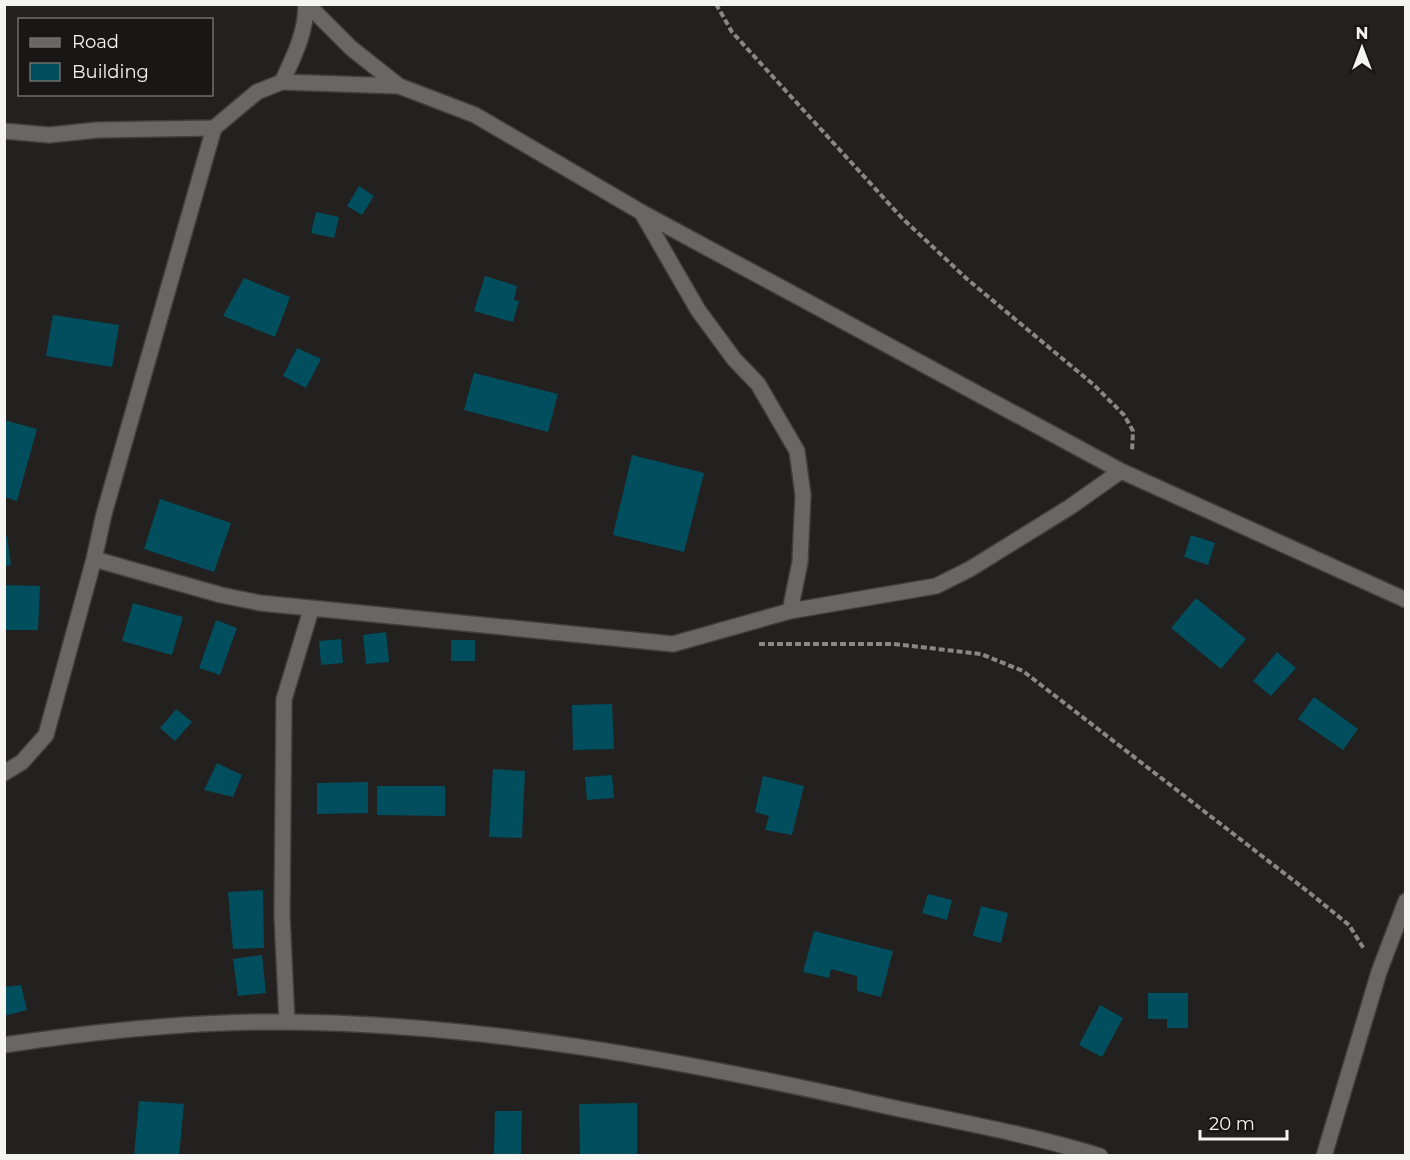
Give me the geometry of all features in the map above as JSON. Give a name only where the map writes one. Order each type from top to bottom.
[{"type":"street","points":[[282,82],[306,23],[307,4]]},
{"type":"street","points":[[307,4],[351,48],[399,86],[475,115],[641,212],[1121,471],[1406,600]]},
{"type":"street","points":[[4,773],[22,762],[46,735],[104,514],[214,128],[257,92],[282,82],[399,86]]},
{"type":"street","points":[[4,130],[49,135],[98,130],[214,128]]},
{"type":"street","points":[[641,212],[698,310],[734,359],[758,384],[797,450],[804,495],[800,562],[790,611]]},
{"type":"street","points":[[94,559],[221,595],[311,610],[404,616],[673,644],[790,611],[936,586],[970,569],[1070,507],[1121,471]]},
{"type":"street","points":[[286,1022],[282,915],[284,699],[311,610]]},
{"type":"street","points":[[1324,1155],[1379,972],[1406,901]]},
{"type":"street","points":[[4,1045],[106,1030],[286,1022],[407,1028],[557,1043],[801,1087],[1100,1155]]},
{"type":"path","points":[[716,4],[732,32],[902,218],[968,279],[1094,385],[1124,415],[1133,431],[1133,451],[1121,471]]},
{"type":"path","points":[[755,644],[894,644],[981,654],[1023,671],[1349,925],[1379,972]]},
{"type":"building","points":[[359,186],[374,196],[362,215],[347,206]]},
{"type":"building","points":[[316,212],[339,217],[334,238],[311,233]]},
{"type":"building","points":[[485,276],[517,286],[514,300],[519,301],[513,322],[474,311]]},
{"type":"building","points":[[244,278],[290,297],[275,337],[223,316]]},
{"type":"building","points":[[53,315],[119,325],[112,367],[46,356]]},
{"type":"building","points":[[297,348],[321,359],[306,388],[283,376]]},
{"type":"building","points":[[474,373],[558,394],[548,432],[464,410]]},
{"type":"building","points":[[4,420],[37,429],[17,501],[4,497]]},
{"type":"building","points":[[632,455],[704,473],[684,552],[613,535]]},
{"type":"building","points":[[160,499],[231,523],[214,572],[144,549]]},
{"type":"building","points":[[1191,535],[1215,543],[1208,565],[1184,557]]},
{"type":"building","points":[[7,537],[11,565],[4,566],[4,538]]},
{"type":"building","points":[[4,585],[40,586],[38,630],[4,630]]},
{"type":"building","points":[[1196,598],[1246,639],[1221,669],[1171,628]]},
{"type":"building","points":[[133,603],[183,617],[172,655],[122,641]]},
{"type":"building","points":[[216,620],[237,628],[220,675],[199,668]]},
{"type":"building","points":[[386,632],[389,662],[366,664],[363,635]]},
{"type":"building","points":[[341,639],[343,663],[321,665],[319,641]]},
{"type":"building","points":[[451,640],[475,640],[475,661],[451,661]]},
{"type":"building","points":[[1277,652],[1296,668],[1271,696],[1253,681]]},
{"type":"building","points":[[1314,697],[1358,729],[1343,750],[1298,719]]},
{"type":"building","points":[[612,704],[614,749],[573,750],[572,705]]},
{"type":"building","points":[[176,709],[192,722],[175,741],[160,728]]},
{"type":"building","points":[[217,763],[242,775],[233,797],[204,790]]},
{"type":"building","points":[[493,769],[525,771],[522,838],[489,837]]},
{"type":"building","points":[[612,775],[614,798],[587,800],[585,777]]},
{"type":"building","points":[[763,776],[804,786],[792,835],[765,830],[769,816],[755,812]]},
{"type":"building","points":[[368,782],[368,813],[317,814],[317,783]]},
{"type":"building","points":[[377,786],[445,786],[445,816],[377,815]]},
{"type":"building","points":[[263,890],[264,948],[233,949],[228,892]]},
{"type":"building","points":[[928,894],[952,900],[947,920],[922,913]]},
{"type":"building","points":[[981,906],[1008,913],[1001,943],[973,936]]},
{"type":"building","points":[[814,931],[893,951],[881,997],[857,991],[857,976],[831,969],[829,978],[803,972]]},
{"type":"building","points":[[262,955],[266,993],[238,996],[233,959]]},
{"type":"building","points":[[21,985],[27,1010],[4,1016],[4,987]]},
{"type":"building","points":[[1148,993],[1188,993],[1188,1028],[1167,1028],[1167,1019],[1148,1019]]},
{"type":"building","points":[[1100,1005],[1123,1018],[1102,1057],[1079,1045]]},
{"type":"building","points":[[139,1101],[184,1104],[179,1156],[134,1156]]},
{"type":"building","points":[[637,1103],[637,1154],[580,1155],[579,1104]]},
{"type":"building","points":[[495,1111],[522,1111],[521,1156],[494,1156]]}]
